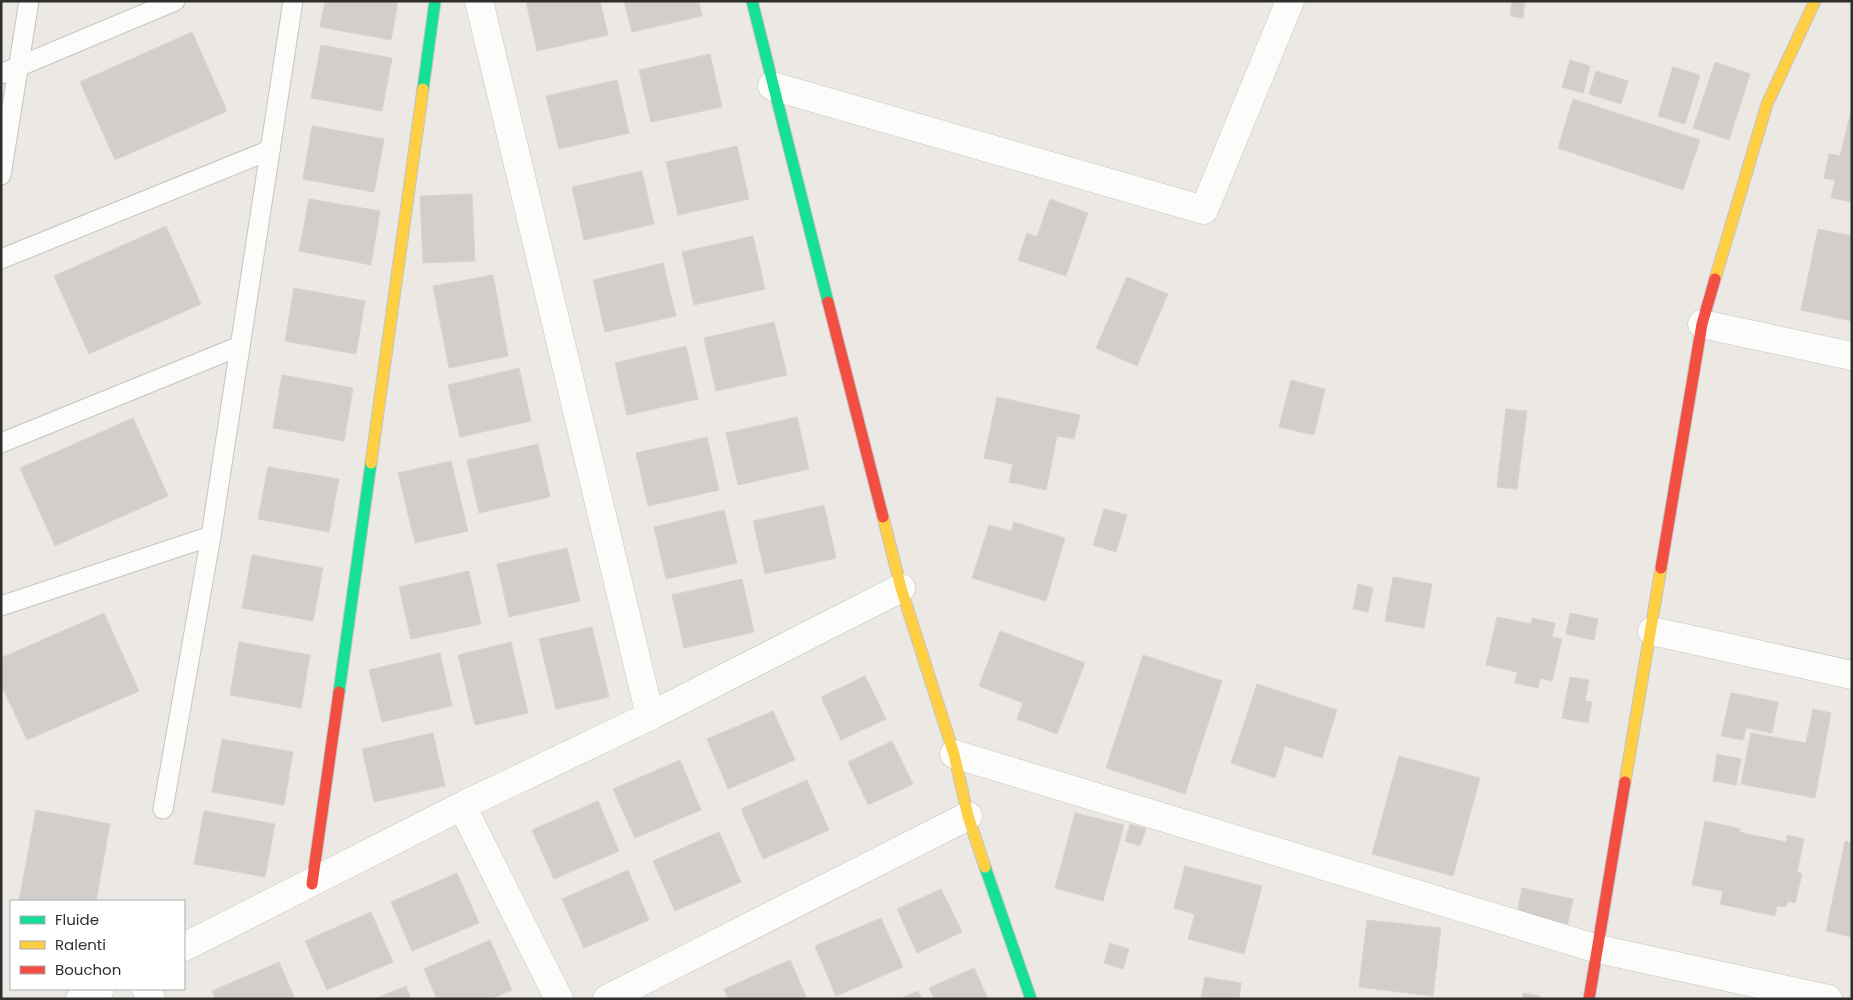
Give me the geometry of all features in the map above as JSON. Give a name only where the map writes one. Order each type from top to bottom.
[{"type":"street","points":[[312,884],[434,1]]},
{"type":"street","points":[[479,1],[650,716]]},
{"type":"street","points":[[752,1],[772,86],[901,588],[954,754],[968,816],[1031,999]]},
{"type":"street","points":[[772,86],[1204,210],[1290,1]]},
{"type":"street","points":[[1589,999],[1702,324],[1768,104],[1814,1]]},
{"type":"street","points":[[1702,324],[1852,356]]},
{"type":"street","points":[[185,947],[312,884],[462,806],[650,716],[901,588]]},
{"type":"street","points":[[1652,631],[1852,675]]},
{"type":"street","points":[[954,754],[1598,949],[1828,999]]},
{"type":"street","points":[[462,806],[559,999]]},
{"type":"street","points":[[607,999],[968,816]]},
{"type":"street","points":[[80,999],[98,990]]},
{"type":"lane","points":[[1,175],[10,70],[29,1]]},
{"type":"lane","points":[[10,70],[175,1]]},
{"type":"lane","points":[[163,809],[211,536],[293,1]]},
{"type":"lane","points":[[1,259],[270,150]]},
{"type":"lane","points":[[1,443],[240,346]]},
{"type":"lane","points":[[1,606],[211,536]]},
{"type":"building","points":[[325,1],[398,1],[391,40],[320,27]]},
{"type":"building","points":[[526,1],[600,1],[608,35],[537,51]]},
{"type":"building","points":[[624,1],[699,1],[702,16],[632,32]]},
{"type":"building","points":[[1512,1],[1525,1],[1523,18],[1510,16]]},
{"type":"building","points":[[192,32],[227,111],[115,160],[80,82]]},
{"type":"building","points":[[321,45],[392,58],[382,111],[311,98]]},
{"type":"building","points":[[710,54],[722,107],[651,122],[639,70]]},
{"type":"building","points":[[1570,60],[1590,66],[1583,93],[1562,87]]},
{"type":"building","points":[[1715,62],[1750,74],[1729,140],[1693,128]]},
{"type":"building","points":[[1673,67],[1700,75],[1685,124],[1658,116]]},
{"type":"building","points":[[1596,71],[1628,81],[1621,104],[1589,94]]},
{"type":"building","points":[[617,80],[629,133],[559,149],[546,96]]},
{"type":"building","points":[[1573,99],[1700,140],[1683,190],[1558,148]]},
{"type":"building","points":[[1851,111],[1852,202],[1831,198],[1835,180],[1824,178],[1829,154],[1840,156]]},
{"type":"building","points":[[312,126],[384,139],[374,192],[303,179]]},
{"type":"building","points":[[737,146],[749,199],[678,215],[666,162]]},
{"type":"building","points":[[642,171],[654,224],[584,240],[572,187]]},
{"type":"building","points":[[472,194],[475,261],[423,263],[420,196]]},
{"type":"building","points":[[309,199],[380,211],[371,265],[299,251]]},
{"type":"building","points":[[1050,199],[1088,213],[1066,276],[1018,260],[1027,233],[1037,237]]},
{"type":"building","points":[[166,226],[201,304],[89,354],[54,276]]},
{"type":"building","points":[[1818,229],[1852,236],[1852,321],[1801,310]]},
{"type":"building","points":[[753,236],[765,289],[694,305],[682,252]]},
{"type":"building","points":[[663,263],[676,316],[605,332],[593,280]]},
{"type":"building","points":[[493,275],[508,356],[449,368],[433,286]]},
{"type":"building","points":[[1127,277],[1168,294],[1137,366],[1096,348]]},
{"type":"building","points":[[294,288],[365,301],[356,354],[285,341]]},
{"type":"building","points":[[774,322],[787,375],[716,391],[704,338]]},
{"type":"building","points":[[686,346],[698,399],[627,415],[615,363]]},
{"type":"building","points":[[519,368],[531,421],[460,437],[448,385]]},
{"type":"building","points":[[282,375],[353,388],[344,441],[273,428]]},
{"type":"building","points":[[1291,380],[1325,389],[1314,435],[1279,427]]},
{"type":"building","points":[[997,397],[1080,415],[1074,439],[1057,436],[1046,490],[1009,482],[1013,464],[984,458]]},
{"type":"building","points":[[1506,409],[1527,411],[1517,489],[1497,487]]},
{"type":"building","points":[[797,417],[809,469],[738,485],[726,433]]},
{"type":"building","points":[[133,418],[168,496],[55,546],[20,468]]},
{"type":"building","points":[[707,437],[719,490],[648,506],[636,453]]},
{"type":"building","points":[[538,444],[550,497],[479,513],[467,460]]},
{"type":"building","points":[[451,461],[468,531],[415,543],[398,473]]},
{"type":"building","points":[[268,467],[339,479],[329,532],[258,519]]},
{"type":"building","points":[[824,505],[836,558],[765,574],[753,521]]},
{"type":"building","points":[[1104,509],[1127,515],[1116,552],[1093,545]]},
{"type":"building","points":[[724,510],[737,563],[666,579],[654,527]]},
{"type":"building","points":[[1014,522],[1065,538],[1046,601],[972,578],[989,525],[1011,531]]},
{"type":"building","points":[[567,548],[580,601],[509,617],[497,564]]},
{"type":"building","points":[[252,555],[323,568],[313,621],[242,608]]},
{"type":"building","points":[[469,571],[481,624],[411,639],[399,587]]},
{"type":"building","points":[[1393,577],[1432,584],[1424,628],[1385,621]]},
{"type":"building","points":[[742,579],[754,632],[684,648],[672,595]]},
{"type":"building","points":[[1358,584],[1373,588],[1368,612],[1353,609]]},
{"type":"building","points":[[104,613],[139,691],[27,740],[1,684],[1,658]]},
{"type":"building","points":[[1570,613],[1598,619],[1594,640],[1566,634]]},
{"type":"building","points":[[1497,617],[1531,624],[1532,618],[1555,623],[1552,637],[1562,639],[1552,681],[1540,678],[1538,688],[1515,683],[1517,672],[1486,665]]},
{"type":"building","points":[[592,627],[609,697],[556,709],[539,639]]},
{"type":"building","points":[[1000,631],[1085,663],[1057,734],[1017,719],[1023,703],[979,686]]},
{"type":"building","points":[[239,642],[310,655],[301,708],[230,695]]},
{"type":"building","points":[[511,642],[528,713],[475,725],[458,655]]},
{"type":"building","points":[[440,653],[452,706],[382,722],[369,670]]},
{"type":"building","points":[[1143,655],[1222,681],[1185,794],[1106,768]]},
{"type":"building","points":[[865,676],[886,719],[841,740],[821,697]]},
{"type":"building","points":[[1570,677],[1589,680],[1585,701],[1566,697]]},
{"type":"building","points":[[1257,684],[1337,710],[1322,758],[1285,746],[1275,778],[1231,763]]},
{"type":"building","points":[[1731,693],[1778,702],[1772,733],[1724,723]]},
{"type":"building","points":[[1566,697],[1592,702],[1588,723],[1562,718]]},
{"type":"building","points":[[1813,709],[1831,713],[1815,798],[1741,784],[1751,733],[1806,743]]},
{"type":"building","points":[[773,711],[795,760],[728,789],[707,739]]},
{"type":"building","points":[[1724,723],[1746,728],[1743,740],[1721,736]]},
{"type":"building","points":[[433,733],[445,786],[374,802],[362,749]]},
{"type":"building","points":[[222,739],[293,752],[284,805],[212,792]]},
{"type":"building","points":[[892,741],[913,784],[868,805],[848,762]]},
{"type":"building","points":[[1717,754],[1741,759],[1736,785],[1713,781]]},
{"type":"building","points":[[1399,756],[1480,778],[1453,876],[1372,854]]},
{"type":"building","points":[[680,760],[701,810],[635,838],[613,789]]},
{"type":"building","points":[[807,780],[829,830],[763,859],[741,809]]},
{"type":"building","points":[[598,801],[619,851],[554,879],[532,830]]},
{"type":"building","points":[[36,810],[110,824],[96,900],[19,900]]},
{"type":"building","points":[[204,811],[275,824],[265,877],[194,864]]},
{"type":"building","points":[[1075,813],[1124,825],[1103,901],[1055,888]]},
{"type":"building","points":[[1705,821],[1741,829],[1739,832],[1786,842],[1787,835],[1804,839],[1797,872],[1802,874],[1795,903],[1788,901],[1786,907],[1777,906],[1775,916],[1720,904],[1723,891],[1692,885]]},
{"type":"building","points":[[1130,824],[1146,829],[1140,846],[1125,841]]},
{"type":"building","points":[[719,832],[741,882],[675,911],[653,861]]},
{"type":"building","points":[[1845,841],[1852,843],[1852,937],[1826,931]]},
{"type":"building","points":[[1185,866],[1262,886],[1244,954],[1188,939],[1195,914],[1174,908]]},
{"type":"building","points":[[628,870],[649,920],[584,948],[562,899]]},
{"type":"building","points":[[457,873],[479,923],[412,951],[391,902]]},
{"type":"building","points":[[1522,888],[1573,899],[1567,927],[1517,915]]},
{"type":"building","points":[[941,889],[962,932],[917,953],[897,909]]},
{"type":"building","points":[[371,912],[393,962],[327,990],[305,941]]},
{"type":"building","points":[[881,918],[903,967],[836,996],[815,946]]},
{"type":"building","points":[[1367,920],[1441,928],[1433,996],[1359,987]]},
{"type":"building","points":[[490,940],[512,990],[491,999],[437,999],[424,969]]},
{"type":"building","points":[[1110,943],[1129,949],[1123,969],[1104,963]]},
{"type":"building","points":[[790,960],[807,999],[728,999],[724,989]]},
{"type":"building","points":[[279,962],[295,999],[216,999],[212,991]]},
{"type":"building","points":[[974,968],[988,999],[934,999],[929,988]]},
{"type":"building","points":[[1205,977],[1241,983],[1239,999],[1201,999]]},
{"type":"building","points":[[406,986],[411,999],[375,999]]},
{"type":"building","points":[[918,991],[922,999],[899,999]]},
{"type":"building","points":[[1523,993],[1540,996],[1539,999],[1522,999]]},
{"type":"traffic: fast","points":[[423,89],[435,1]]},
{"type":"traffic: fast","points":[[752,1],[828,302]]},
{"type":"traffic: fast","points":[[339,692],[371,463]]},
{"type":"traffic: fast","points":[[985,867],[1031,999]]},
{"type":"traffic: slow","points":[[1715,279],[1767,104],[1815,1]]},
{"type":"traffic: slow","points":[[371,463],[423,89]]},
{"type":"traffic: slow","points":[[883,517],[901,588],[954,754],[968,816],[985,867]]},
{"type":"traffic: slow","points":[[1625,782],[1661,568]]},
{"type":"traffic: jam","points":[[1661,568],[1702,324],[1715,279]]},
{"type":"traffic: jam","points":[[828,302],[883,517]]},
{"type":"traffic: jam","points":[[312,884],[339,692]]},
{"type":"traffic: jam","points":[[1589,999],[1625,782]]}]
